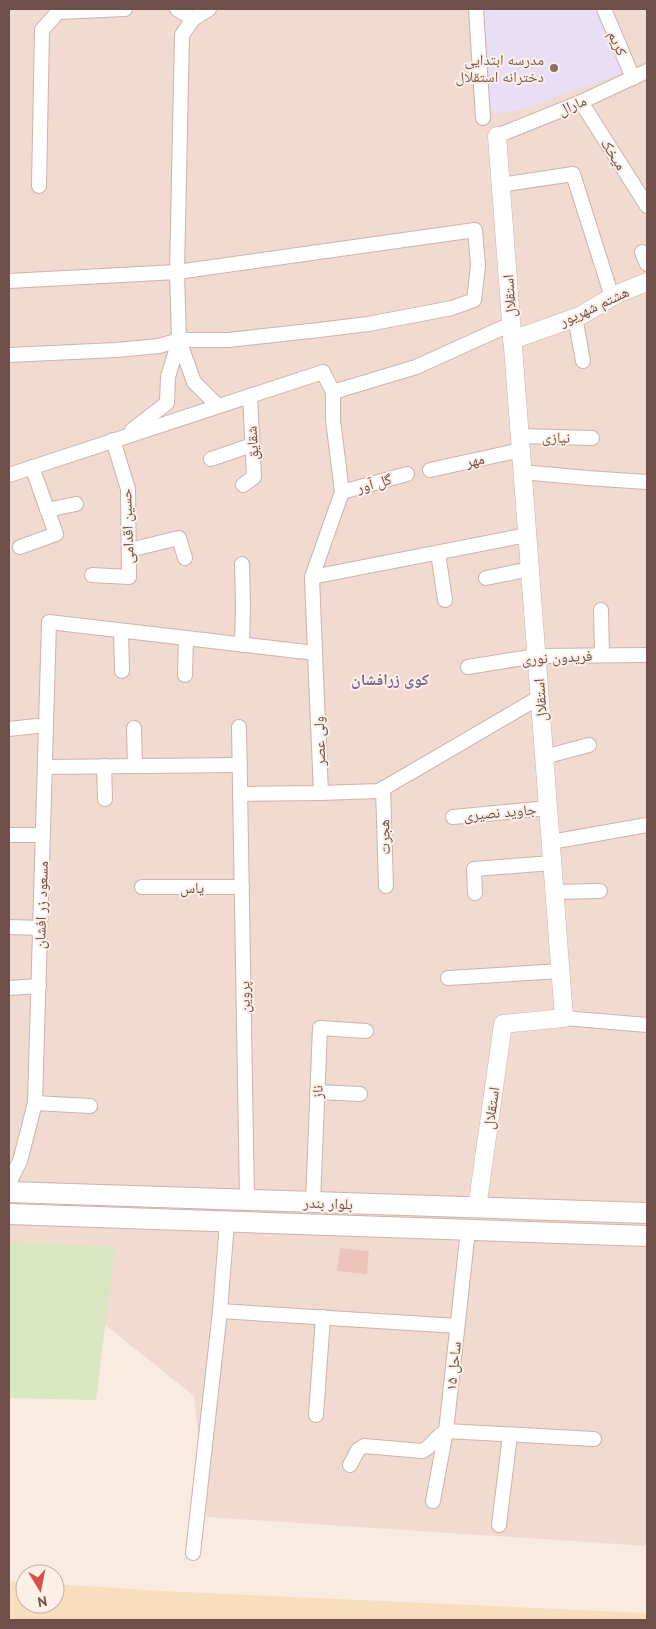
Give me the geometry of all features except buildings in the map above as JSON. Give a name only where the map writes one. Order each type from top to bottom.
[{"type":"main road","name":"بلوار بندر","points":[[9,1192],[647,1213]]},
{"type":"main road","name":"بلوار بندر","points":[[9,1214],[647,1236]]},
{"type":"street","points":[[39,186],[42,30],[58,12],[124,9]]},
{"type":"street","points":[[177,9],[193,19]]},
{"type":"street","points":[[209,9],[193,19],[182,36],[177,272],[179,340],[194,382],[218,406]]},
{"type":"street","points":[[476,9],[483,118]]},
{"type":"street","name":"کریم","points":[[604,9],[633,78]]},
{"type":"street","name":"مارال","points":[[497,136],[581,102],[647,72]]},
{"type":"street","name":"میخک","points":[[581,102],[647,206]]},
{"type":"street","name":"استقلال","points":[[477,1208],[503,1024],[564,1018],[497,136]]},
{"type":"street","points":[[500,185],[573,174],[612,297]]},
{"type":"street","points":[[9,281],[177,272],[474,230],[478,266],[474,300],[452,308],[368,324],[276,336],[228,340],[179,340],[159,346],[116,350],[9,355]]},
{"type":"street","name":"هشتم شهریور","points":[[512,332],[575,317],[612,297],[647,282]]},
{"type":"street","points":[[575,317],[583,361]]},
{"type":"street","points":[[333,392],[416,367],[512,332]]},
{"type":"street","points":[[119,438],[167,403],[168,377],[179,340]]},
{"type":"street","points":[[9,475],[323,372],[333,392],[333,420],[342,492],[312,577]]},
{"type":"street","name":"شقایق","points":[[243,485],[254,477],[250,396]]},
{"type":"street","name":"حسین اقدامی","points":[[92,575],[129,577],[128,489],[119,438]]},
{"type":"street","name":"نیازی","points":[[520,443],[592,438]]},
{"type":"street","name":"مهر","points":[[430,470],[520,443]]},
{"type":"street","points":[[211,459],[252,445]]},
{"type":"street","points":[[20,547],[56,534],[32,467]]},
{"type":"street","points":[[522,472],[647,482]]},
{"type":"street","name":"گل آور","points":[[342,492],[407,474]]},
{"type":"street","points":[[47,510],[76,504]]},
{"type":"street","points":[[312,577],[527,535]]},
{"type":"street","points":[[129,550],[179,538],[185,558]]},
{"type":"street","points":[[438,553],[445,600]]},
{"type":"street","points":[[242,564],[242,645]]},
{"type":"street","points":[[486,578],[530,569]]},
{"type":"street","name":"ولی عصر","points":[[312,577],[321,793]]},
{"type":"street","points":[[601,610],[602,655]]},
{"type":"street","name":"مسعود زر افشان","points":[[9,1183],[20,1161],[35,1103],[49,622],[121,632]]},
{"type":"street","points":[[122,672],[121,632],[315,653]]},
{"type":"street","points":[[185,675],[186,639]]},
{"type":"street","name":"فریدون نوری","points":[[468,667],[536,656],[647,655]]},
{"type":"street","points":[[239,727],[240,794],[379,790],[540,697]]},
{"type":"street","points":[[9,729],[46,725]]},
{"type":"street","points":[[134,728],[135,766]]},
{"type":"street","points":[[544,757],[589,745]]},
{"type":"street","points":[[45,767],[240,765]]},
{"type":"street","points":[[104,766],[105,799]]},
{"type":"street","name":"هجرت","points":[[383,788],[386,886]]},
{"type":"street","name":"پروین","points":[[240,794],[247,1200]]},
{"type":"street","name":"جاوید نصیری","points":[[453,817],[548,808]]},
{"type":"street","points":[[551,842],[647,825]]},
{"type":"street","points":[[9,835],[43,835]]},
{"type":"street","points":[[475,893],[474,869],[552,864]]},
{"type":"street","name":"یاس","points":[[142,887],[242,887]]},
{"type":"street","points":[[554,892],[600,890]]},
{"type":"street","points":[[9,927],[40,928]]},
{"type":"street","points":[[448,978],[561,971]]},
{"type":"street","points":[[9,988],[38,986]]},
{"type":"street","points":[[564,1018],[647,1025]]},
{"type":"street","name":"ناز","points":[[313,1202],[320,1028],[366,1032]]},
{"type":"street","points":[[317,1092],[360,1094]]},
{"type":"street","points":[[35,1103],[90,1106]]},
{"type":"street","points":[[193,1553],[220,1310],[227,1222]]},
{"type":"street","name":"ساحل ۱۵","points":[[433,1501],[446,1431],[468,1230]]},
{"type":"street","points":[[220,1310],[457,1326]]},
{"type":"street","points":[[316,1415],[323,1317]]},
{"type":"street","points":[[350,1465],[358,1450],[364,1446],[422,1451],[429,1448],[436,1436],[446,1431],[594,1439]]},
{"type":"street","points":[[499,1525],[510,1435]]},
{"type":"shaded area","points":[[9,9],[647,9],[647,1546],[207,1517],[194,1396],[9,1248]]},
{"type":"shaded area","name":"مدرسه ابتدایی دخترانه استقلال","points":[[483,9],[596,9],[625,72],[526,108],[495,114],[486,99],[485,64],[489,59]]},
{"type":"green space","points":[[10,1242],[115,1247],[96,1400],[9,1398]]},
{"type":"sand","points":[[9,1581],[15,1581],[15,1614],[65,1614],[65,1585],[162,1591],[647,1613],[647,1620],[9,1620]]},
{"type":"place","name":"مدرسه ابتدایی دخترانه استقلال","points":[[554,68]]},
{"type":"district","name":"کوی زرافشان","points":[[390,679]]}]
